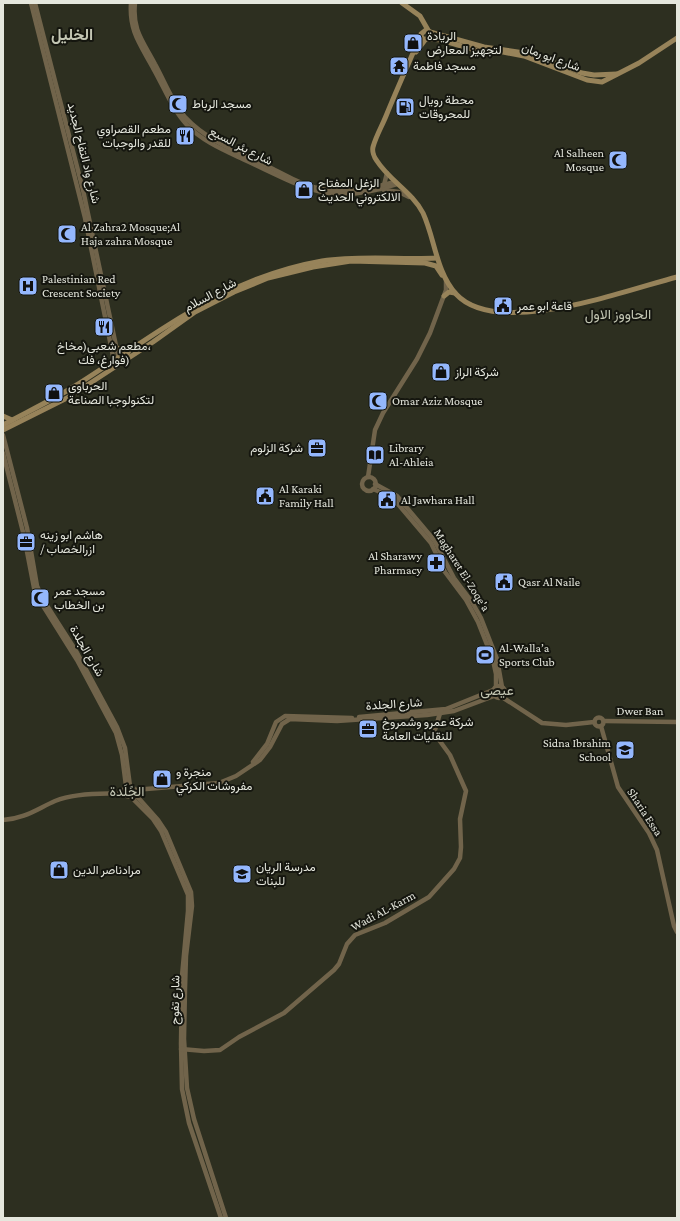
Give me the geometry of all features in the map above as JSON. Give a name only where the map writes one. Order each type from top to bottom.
[{"type":"main road","points":[[402,3],[420,16],[427,39]]},
{"type":"main road","points":[[425,32],[427,39]]},
{"type":"main road","points":[[425,32],[411,60],[373,148],[377,161],[421,208],[430,229],[437,258],[446,280],[462,300],[492,312],[543,311],[558,309],[677,276]]},
{"type":"main road","name":"شارع ابو رمان","points":[[425,32],[484,47],[531,54],[582,73],[594,75],[617,74]]},
{"type":"main road","name":"شارع ابو رمان","points":[[427,39],[441,40],[481,51],[504,52],[524,56],[586,80],[602,82],[639,63],[677,38]]},
{"type":"main road","points":[[411,60],[427,39]]},
{"type":"main road","name":"شارع السلام","points":[[3,425],[73,387],[192,309],[227,291],[268,274],[351,257],[437,258]]},
{"type":"main road","name":"شارع السلام","points":[[3,430],[69,397],[195,312],[234,292],[268,278],[313,267],[351,261],[425,264],[436,266],[446,280]]},
{"type":"main road","points":[[444,296],[449,292],[455,293]]},
{"type":"main road","points":[[117,348],[128,352]]},
{"type":"main road","points":[[3,416],[12,420]]},
{"type":"street","name":"شارع واد التفاح الجديد","points":[[31,3],[85,218],[116,360]]},
{"type":"street","name":"شارع واد التفاح الجديد","points":[[35,3],[83,190],[117,348],[116,360]]},
{"type":"street","name":"شارع بئر السبع","points":[[131,3],[130,18],[134,34],[178,114],[199,135],[212,144],[309,190],[346,195],[378,190],[396,183]]},
{"type":"street","name":"شارع بئر السبع","points":[[134,3],[134,16],[137,30],[174,101],[186,118],[204,134],[309,186],[330,190],[350,191],[396,183]]},
{"type":"street","points":[[384,185],[387,173]]},
{"type":"street","points":[[378,190],[399,192],[414,201]]},
{"type":"street","points":[[368,477],[373,479],[375,484],[373,489],[367,490],[362,486],[363,480],[368,477],[375,430],[383,413],[417,359],[430,333],[444,296],[446,280]]},
{"type":"street","points":[[116,360],[118,365]]},
{"type":"street","name":"شارع الجلدة","points":[[3,435],[27,528],[37,586],[44,601],[80,657],[117,727],[125,748],[126,789]]},
{"type":"street","name":"شارع الجلدة","points":[[3,453],[24,536],[35,593],[77,660],[116,733],[121,750],[126,789]]},
{"type":"street","name":"Magharet El-Zoqe'a","points":[[375,484],[396,496],[436,543],[454,578],[472,602],[481,618],[496,659],[502,687]]},
{"type":"street","name":"Magharet El-Zoqe'a","points":[[373,489],[392,497],[431,543],[445,572],[466,600],[478,622],[493,660],[494,688]]},
{"type":"street","points":[[502,697],[505,692],[502,687],[494,688],[494,696],[498,698],[502,697],[542,723],[566,725],[594,722],[595,719],[599,717],[604,721],[601,726],[596,726],[594,722]]},
{"type":"street","name":"شارع الجلدة","points":[[440,712],[494,688]]},
{"type":"street","name":"شارع الجلدة","points":[[133,793],[218,783],[228,780],[254,765],[265,754],[282,724],[290,719],[337,721],[454,711],[494,696]]},
{"type":"street","name":"Wadi AL-Karm","points":[[183,1049],[220,1050],[239,1037],[284,1014],[334,970],[339,964],[347,944],[355,935],[385,922],[424,900],[454,869],[461,853],[460,819],[466,790],[450,755],[435,737],[434,728],[440,712]]},
{"type":"street","name":"Dwer Ban","points":[[604,721],[677,722]]},
{"type":"street","name":"Sharia Essa","points":[[601,726],[618,787],[651,835],[657,850],[674,926],[677,932]]},
{"type":"street","points":[[126,789],[127,796],[133,793]]},
{"type":"street","points":[[3,820],[26,816],[56,801],[69,797],[110,793],[126,789],[133,793],[161,831],[188,895],[188,911],[182,956],[182,1089],[189,1123],[221,1218]]},
{"type":"street","points":[[183,1049],[191,1109],[226,1218]]},
{"type":"place","name":"الريادة لتجهيز المعارض","points":[[413,43]]},
{"type":"place","name":"مسجد فاطمة","points":[[399,66]]},
{"type":"place","name":"مسجد الرباط","points":[[178,104]]},
{"type":"place","name":"محطة رويال للمحروقات","points":[[405,107]]},
{"type":"place","name":"مطعم القصراوي للقدر والوجبات","points":[[185,136]]},
{"type":"place","name":"Al Salheen Mosque","points":[[618,160]]},
{"type":"place","name":"الزغل المفتاح الالكتروني الحديث","points":[[304,190]]},
{"type":"place","name":"Al Zahra2 Mosque;Al Haja zahra Mosque","points":[[67,234]]},
{"type":"place","name":"Palestinian Red Crescent Society","points":[[28,286]]},
{"type":"place","name":"قاعة ابو عمر","points":[[503,306]]},
{"type":"place","name":"مطعم شعبي(مخاخ، فوارغ، فك)","points":[[104,327]]},
{"type":"place","name":"شركة الراز","points":[[441,372]]},
{"type":"place","name":"الحرباوي لتكنولوجبا الصناعة","points":[[54,393]]},
{"type":"place","name":"Omar Aziz Mosque","points":[[378,401]]},
{"type":"place","name":"شركة الزلوم","points":[[317,448]]},
{"type":"place","name":"Library Al-Ahleia","points":[[375,455]]},
{"type":"place","name":"Al Karaki Family Hall","points":[[265,496]]},
{"type":"place","name":"Al Jawhara Hall","points":[[387,500]]},
{"type":"place","name":"هاشم ابو زينه / ازرالخصاب","points":[[26,542]]},
{"type":"place","name":"Al Sharawy Pharmacy","points":[[436,563]]},
{"type":"place","name":"Qasr Al Naile","points":[[504,582]]},
{"type":"place","name":"مسجد عمر بن الخطاب","points":[[40,598]]},
{"type":"place","name":"Al-Walla’a Sports Club","points":[[485,655]]},
{"type":"place","name":"شركة عمرو وشمروخ للنقليات العامة","points":[[368,729]]},
{"type":"place","name":"Sidna Ibrahim School","points":[[625,750]]},
{"type":"place","name":"منجرة و مفروشات الكركي","points":[[162,779]]},
{"type":"place","name":"مرادناصر الدين","points":[[59,870]]},
{"type":"place","name":"مدرسة الريان للبنات","points":[[242,874]]},
{"type":"district","name":"الخليل","points":[[72,34]]},
{"type":"district","name":"الحاووز الاول","points":[[618,314]]},
{"type":"district","name":"عيصى","points":[[497,690]]},
{"type":"district","name":"الجًلَدة","points":[[127,791]]}]
